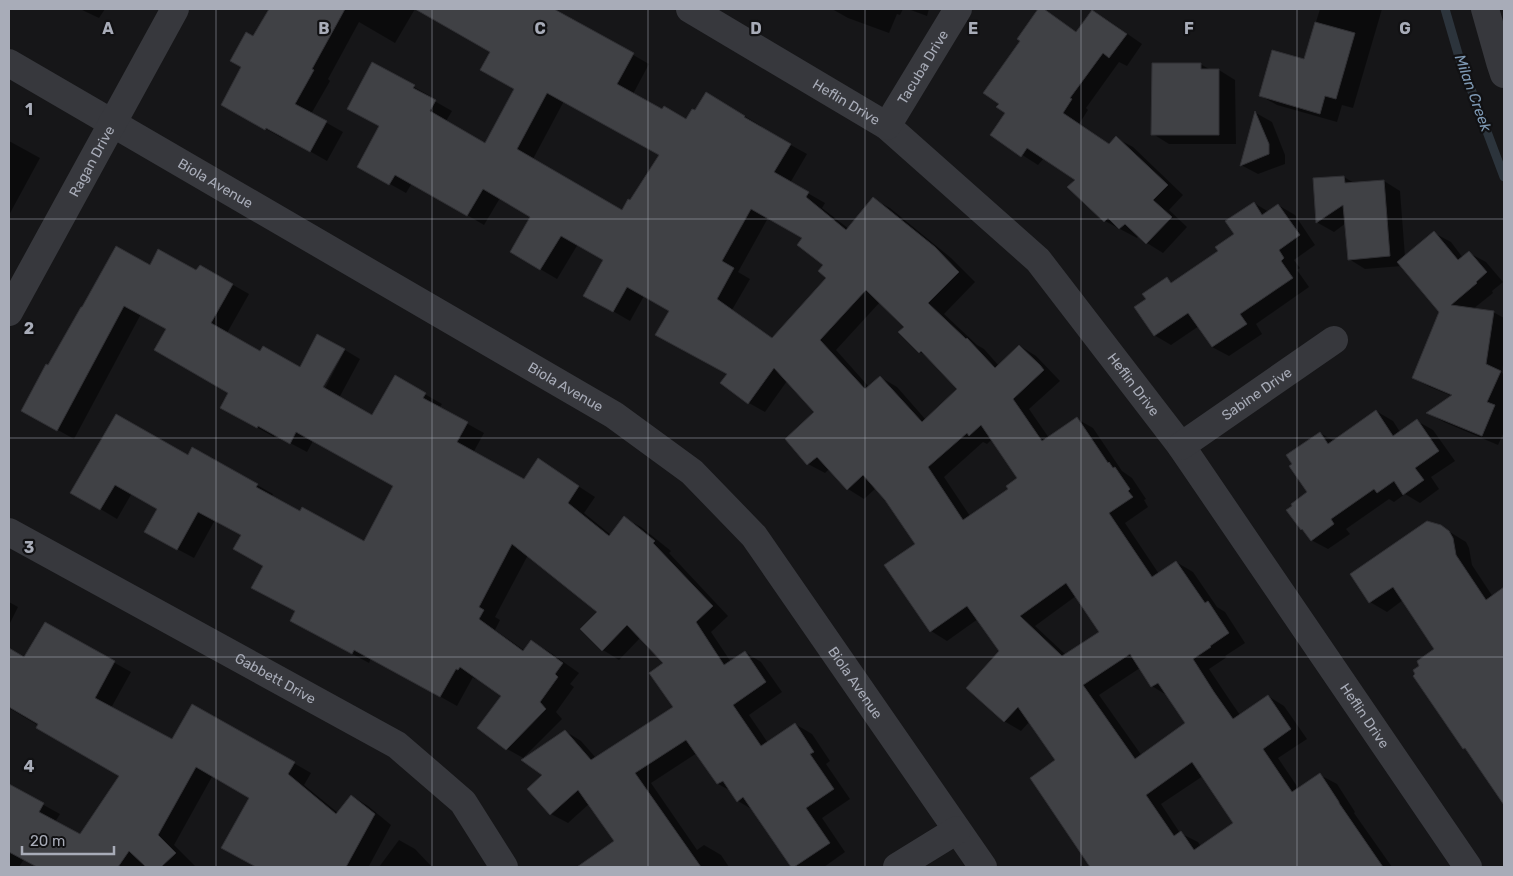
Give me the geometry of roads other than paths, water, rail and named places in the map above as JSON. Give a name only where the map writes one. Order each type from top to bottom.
[{"type":"street","name":"Ragan Drive","points":[[9,312],[175,9]]},
{"type":"street","name":"Heflin Drive","points":[[690,9],[888,126],[1038,260],[1181,446],[1468,867]]},
{"type":"street","name":"Tacuba Drive","points":[[888,126],[958,9]]},
{"type":"street","points":[[1485,9],[1504,74]]},
{"type":"street","name":"Biola Avenue","points":[[9,63],[614,415],[692,472],[754,536],[983,867]]},
{"type":"street","name":"Sabine Drive","points":[[1181,446],[1334,340]]},
{"type":"street","name":"Gabbett Drive","points":[[9,532],[398,745],[463,802],[504,867]]},
{"type":"street","points":[[897,867],[957,830]]},
{"type":"waterway","name":"Milan Creek","points":[[1445,9],[1459,57],[1504,177]]}]
